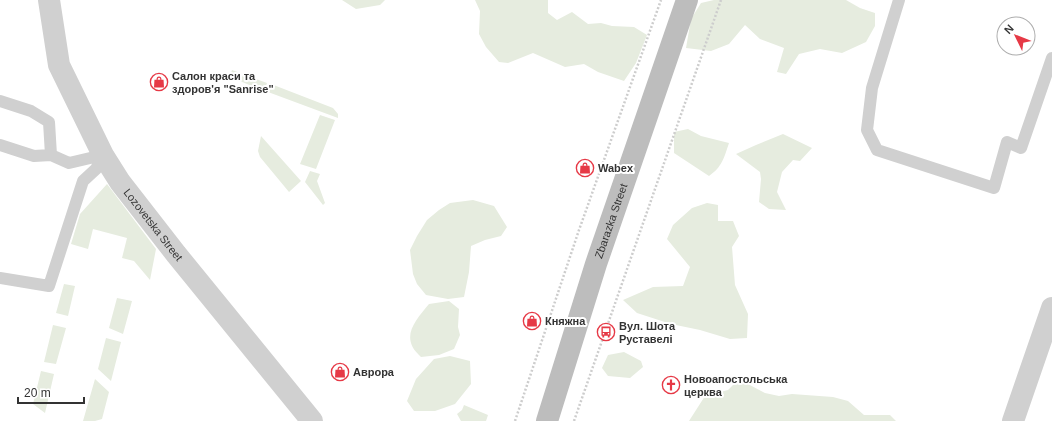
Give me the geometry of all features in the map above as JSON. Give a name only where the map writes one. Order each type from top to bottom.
[{"type":"main road","name":"Zbarazka Street","points":[[547,421],[594,270],[687,0]]},
{"type":"street","name":"Lozovetska Street","points":[[49,0],[59,65],[103,155],[120,182],[176,254],[312,421]]},
{"type":"street","points":[[1013,421],[1052,308]]},
{"type":"lane","points":[[900,0],[872,88],[867,130],[877,150],[994,188],[1007,142],[1021,148],[1052,58]]},
{"type":"lane","points":[[0,101],[31,111],[49,122],[51,154]]},
{"type":"lane","points":[[0,145],[34,156],[51,154],[69,163],[103,155]]},
{"type":"lane","points":[[0,278],[49,286],[83,181],[96,169],[103,155]]},
{"type":"path","points":[[516,421],[580,230],[660,0]]},
{"type":"path","points":[[574,421],[721,0]]},
{"type":"shaded area","points":[[342,0],[385,0],[380,5],[356,9]]},
{"type":"shaded area","points":[[475,0],[548,0],[548,13],[557,20],[572,12],[588,24],[601,23],[612,26],[634,27],[647,35],[636,63],[624,81],[598,72],[584,64],[565,67],[533,53],[508,63],[499,62],[486,47],[479,34],[480,11]]},
{"type":"shaded area","points":[[714,0],[846,0],[860,8],[875,13],[875,26],[866,42],[842,53],[820,49],[799,54],[786,74],[777,72],[784,48],[760,39],[745,25],[729,44],[711,51],[686,48],[691,19],[701,3]]},
{"type":"shaded area","points":[[232,70],[267,83],[264,91],[235,79],[231,73]]},
{"type":"shaded area","points":[[271,84],[333,108],[338,114],[338,118],[268,92]]},
{"type":"shaded area","points":[[320,115],[335,120],[316,169],[300,164]]},
{"type":"shaded area","points":[[688,129],[701,136],[729,143],[720,166],[709,176],[674,153],[674,132]]},
{"type":"shaded area","points":[[783,134],[812,148],[800,161],[793,160],[782,172],[777,192],[786,210],[769,209],[759,202],[761,179],[760,172],[736,154]]},
{"type":"shaded area","points":[[261,136],[301,181],[289,192],[260,157],[258,151]]},
{"type":"shaded area","points":[[310,171],[320,174],[317,181],[325,203],[323,205],[305,182]]},
{"type":"shaded area","points":[[107,184],[156,249],[150,280],[134,261],[122,258],[127,238],[93,229],[88,249],[71,244],[80,214]]},
{"type":"shaded area","points":[[473,200],[494,206],[507,227],[501,236],[485,240],[471,246],[469,272],[464,297],[448,299],[426,295],[417,284],[413,274],[410,250],[427,220],[439,210],[450,203]]},
{"type":"shaded area","points":[[707,203],[718,205],[718,221],[733,221],[739,236],[732,247],[735,285],[748,314],[747,338],[730,339],[700,330],[671,324],[637,313],[623,300],[653,287],[683,286],[690,267],[667,239],[673,225],[692,208]]},
{"type":"shaded area","points":[[64,284],[75,286],[68,316],[56,313]]},
{"type":"shaded area","points":[[117,298],[132,301],[123,334],[109,328]]},
{"type":"shaded area","points":[[449,301],[459,309],[458,327],[460,335],[454,349],[439,355],[421,357],[414,350],[411,343],[410,336],[415,323],[429,304]]},
{"type":"shaded area","points":[[53,325],[66,328],[56,364],[44,362]]},
{"type":"shaded area","points":[[106,338],[121,342],[111,381],[98,369]]},
{"type":"shaded area","points":[[624,352],[641,361],[643,367],[630,378],[608,376],[602,368],[608,355]]},
{"type":"shaded area","points":[[450,356],[470,361],[471,384],[455,404],[435,411],[414,411],[407,401],[416,379],[434,359]]},
{"type":"shaded area","points":[[41,371],[54,374],[45,413],[33,404]]},
{"type":"shaded area","points":[[95,379],[109,392],[102,419],[95,421],[83,421]]},
{"type":"shaded area","points":[[746,383],[765,393],[779,396],[792,394],[833,397],[848,401],[864,415],[890,415],[896,421],[689,421],[705,396],[728,390],[733,385]]},
{"type":"shaded area","points":[[464,405],[488,415],[486,421],[461,421],[457,414],[462,410]]},
{"type":"place","name":"Салон краси та здоров'я \"Sanrise\"","points":[[159,82]]},
{"type":"place","name":"Wabex","points":[[585,168]]},
{"type":"place","name":"Княжна","points":[[532,321]]},
{"type":"place","name":"Вул. Шота Руставелі","points":[[606,332]]},
{"type":"place","name":"Аврора","points":[[340,372]]},
{"type":"place","name":"Новоапостольська церква","points":[[671,385]]}]
